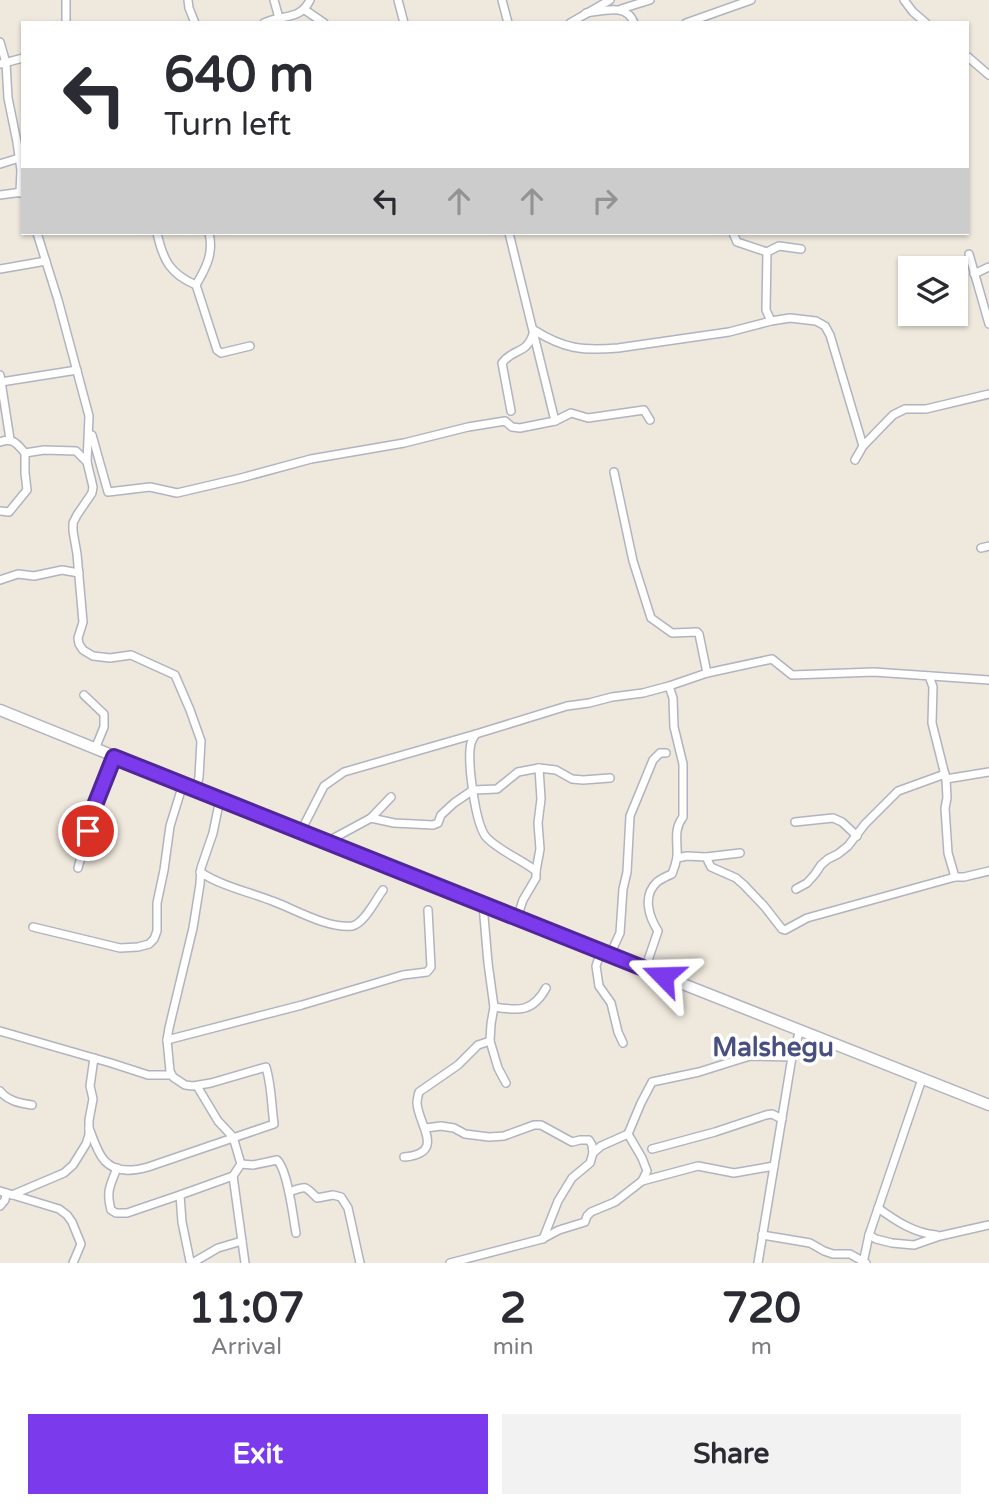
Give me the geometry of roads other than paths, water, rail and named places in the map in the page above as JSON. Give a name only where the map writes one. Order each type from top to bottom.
[{"type":"main road","points":[[0,710],[989,1105]]},
{"type":"street","points":[[66,0],[66,21]]},
{"type":"street","points":[[188,0],[194,21]]},
{"type":"street","points":[[274,0],[279,18]]},
{"type":"street","points":[[270,21],[293,16],[305,9],[310,0]]},
{"type":"street","points":[[398,0],[403,21]]},
{"type":"street","points":[[502,0],[507,21]]},
{"type":"street","points":[[573,21],[608,0]]},
{"type":"street","points":[[586,13],[619,9],[650,0]]},
{"type":"street","points":[[692,21],[751,0]]},
{"type":"street","points":[[904,0],[924,21]]},
{"type":"street","points":[[305,9],[321,21]]},
{"type":"street","points":[[619,9],[627,12],[634,20]]},
{"type":"street","points":[[0,42],[21,170],[21,192],[0,195]]},
{"type":"street","points":[[3,63],[21,58]]},
{"type":"street","points":[[969,58],[989,75]]},
{"type":"street","points":[[0,164],[19,158]]},
{"type":"street","points":[[38,235],[89,416],[87,462],[93,487],[92,493],[76,515],[73,531],[83,622],[79,644],[93,656],[103,658],[131,655],[173,673],[201,741],[196,790]]},
{"type":"street","points":[[158,235],[162,250],[175,274],[195,285],[217,350],[221,353],[250,346]]},
{"type":"street","points":[[195,285],[205,271],[211,246],[209,235]]},
{"type":"street","points":[[510,235],[555,421]]},
{"type":"street","points":[[734,235],[737,242],[767,252],[779,246],[801,249]]},
{"type":"street","points":[[767,252],[766,310],[771,321]]},
{"type":"street","points":[[968,254],[989,324]]},
{"type":"street","points":[[0,270],[46,261]]},
{"type":"street","points":[[974,274],[989,267]]},
{"type":"street","points":[[757,325],[766,310]]},
{"type":"street","points":[[534,330],[562,344],[580,349],[600,349],[729,332],[790,318],[816,321],[825,326],[830,335],[863,446]]},
{"type":"street","points":[[511,411],[502,363],[505,358],[521,351],[528,344],[534,330]]},
{"type":"street","points":[[10,439],[1,378],[77,370]]},
{"type":"street","points":[[855,460],[863,446],[893,415],[905,409],[926,408],[989,394]]},
{"type":"street","points":[[90,428],[108,492],[150,486],[177,493],[311,459],[404,443],[505,421],[512,427],[520,428],[555,421],[571,413],[588,418],[644,410],[650,420]]},
{"type":"street","points":[[0,442],[14,440],[25,453],[27,490],[9,512],[0,511]]},
{"type":"street","points":[[25,453],[44,450],[76,451],[87,462]]},
{"type":"street","points":[[614,472],[634,561],[651,618],[672,633],[697,632],[707,673]]},
{"type":"street","points":[[0,580],[62,570],[79,572]]},
{"type":"street","points":[[301,831],[324,786],[344,772],[567,706],[643,693],[707,673],[772,659],[792,675],[874,672],[989,680]]},
{"type":"street","points":[[929,676],[933,687],[932,723],[946,776],[947,843],[955,877]]},
{"type":"street","points":[[645,969],[658,931],[648,909],[650,896],[658,881],[672,874],[677,858],[678,823],[683,817],[683,764],[674,727],[673,698],[669,686]]},
{"type":"street","points":[[84,695],[104,715],[104,727],[95,749]]},
{"type":"street","points":[[477,734],[470,748],[473,790],[480,828],[485,837],[536,871]]},
{"type":"street","points":[[623,1043],[611,1003],[599,986],[596,966],[621,933],[630,817],[653,760],[660,753],[666,753]]},
{"type":"street","points":[[78,867],[95,805],[114,757]]},
{"type":"street","points":[[517,918],[523,900],[536,878],[540,849],[539,768]]},
{"type":"street","points":[[371,818],[394,823],[438,824],[441,816],[454,803],[473,790],[497,789],[518,772],[539,768],[556,770],[572,779],[594,781],[610,778]]},
{"type":"street","points":[[796,889],[807,883],[821,865],[848,846],[865,824],[898,791],[946,776],[989,772]]},
{"type":"street","points":[[33,927],[120,948],[149,944],[157,931],[157,902],[170,826],[183,784]]},
{"type":"street","points":[[329,842],[371,818],[391,797]]},
{"type":"street","points":[[171,1075],[167,1040],[193,929],[200,873],[213,833],[220,799]]},
{"type":"street","points":[[795,822],[832,818],[842,822],[857,836]]},
{"type":"street","points":[[677,858],[740,853]]},
{"type":"street","points":[[706,856],[711,867],[736,878],[744,885],[785,930],[807,918],[955,877],[989,871]]},
{"type":"street","points":[[200,873],[215,882],[335,925],[356,924],[383,890]]},
{"type":"street","points":[[484,905],[494,1007],[490,1041],[498,1068],[506,1083]]},
{"type":"street","points":[[167,1040],[302,1005],[403,975],[427,972],[431,967],[428,910]]},
{"type":"street","points":[[494,1007],[522,1009],[535,1003],[546,988]]},
{"type":"street","points":[[758,1263],[792,1057],[800,1030]]},
{"type":"street","points":[[0,1031],[148,1075],[171,1075],[185,1085],[197,1086],[266,1067],[272,1088],[274,1124],[137,1171],[117,1168],[105,1162],[89,1128]]},
{"type":"street","points":[[404,1157],[424,1150],[427,1138],[417,1104],[419,1092],[458,1065],[478,1045],[490,1041]]},
{"type":"street","points":[[593,1153],[601,1146],[628,1134],[652,1082],[699,1072],[750,1056],[792,1057]]},
{"type":"street","points":[[6,1193],[64,1172],[73,1166],[86,1144],[93,1099],[90,1086],[94,1058]]},
{"type":"street","points":[[762,1235],[810,1243],[833,1254],[850,1254],[864,1263],[869,1235],[922,1079]]},
{"type":"street","points":[[197,1086],[218,1121],[233,1137],[241,1164]]},
{"type":"street","points":[[1,1097],[32,1105]]},
{"type":"street","points":[[652,1149],[766,1115],[772,1114],[782,1119]]},
{"type":"street","points":[[426,1128],[454,1128],[465,1134],[489,1138],[541,1125],[572,1142],[589,1140],[593,1153],[590,1163],[572,1178],[563,1191],[542,1239]]},
{"type":"street","points":[[628,1134],[647,1171],[642,1181]]},
{"type":"street","points":[[241,1164],[253,1165],[277,1160],[281,1163],[296,1233]]},
{"type":"street","points":[[117,1168],[107,1195],[111,1210],[127,1213],[233,1176],[241,1164]]},
{"type":"street","points":[[450,1263],[542,1239],[559,1230],[585,1222],[591,1212],[615,1202],[642,1181],[698,1166],[734,1172],[774,1166]]},
{"type":"street","points":[[233,1176],[245,1263]]},
{"type":"street","points":[[289,1192],[305,1187],[317,1198],[333,1195],[341,1197],[348,1208],[360,1263]]},
{"type":"street","points":[[0,1206],[6,1193]]},
{"type":"street","points":[[6,1193],[59,1209],[67,1215],[81,1244],[73,1263]]},
{"type":"street","points":[[180,1195],[190,1261],[194,1262],[225,1245],[242,1241]]},
{"type":"street","points":[[878,1208],[921,1234],[940,1236]]},
{"type":"street","points":[[869,1235],[892,1243],[914,1245],[989,1225]]},
{"type":"district","name":"Malshegu","points":[[773,1047]]}]
